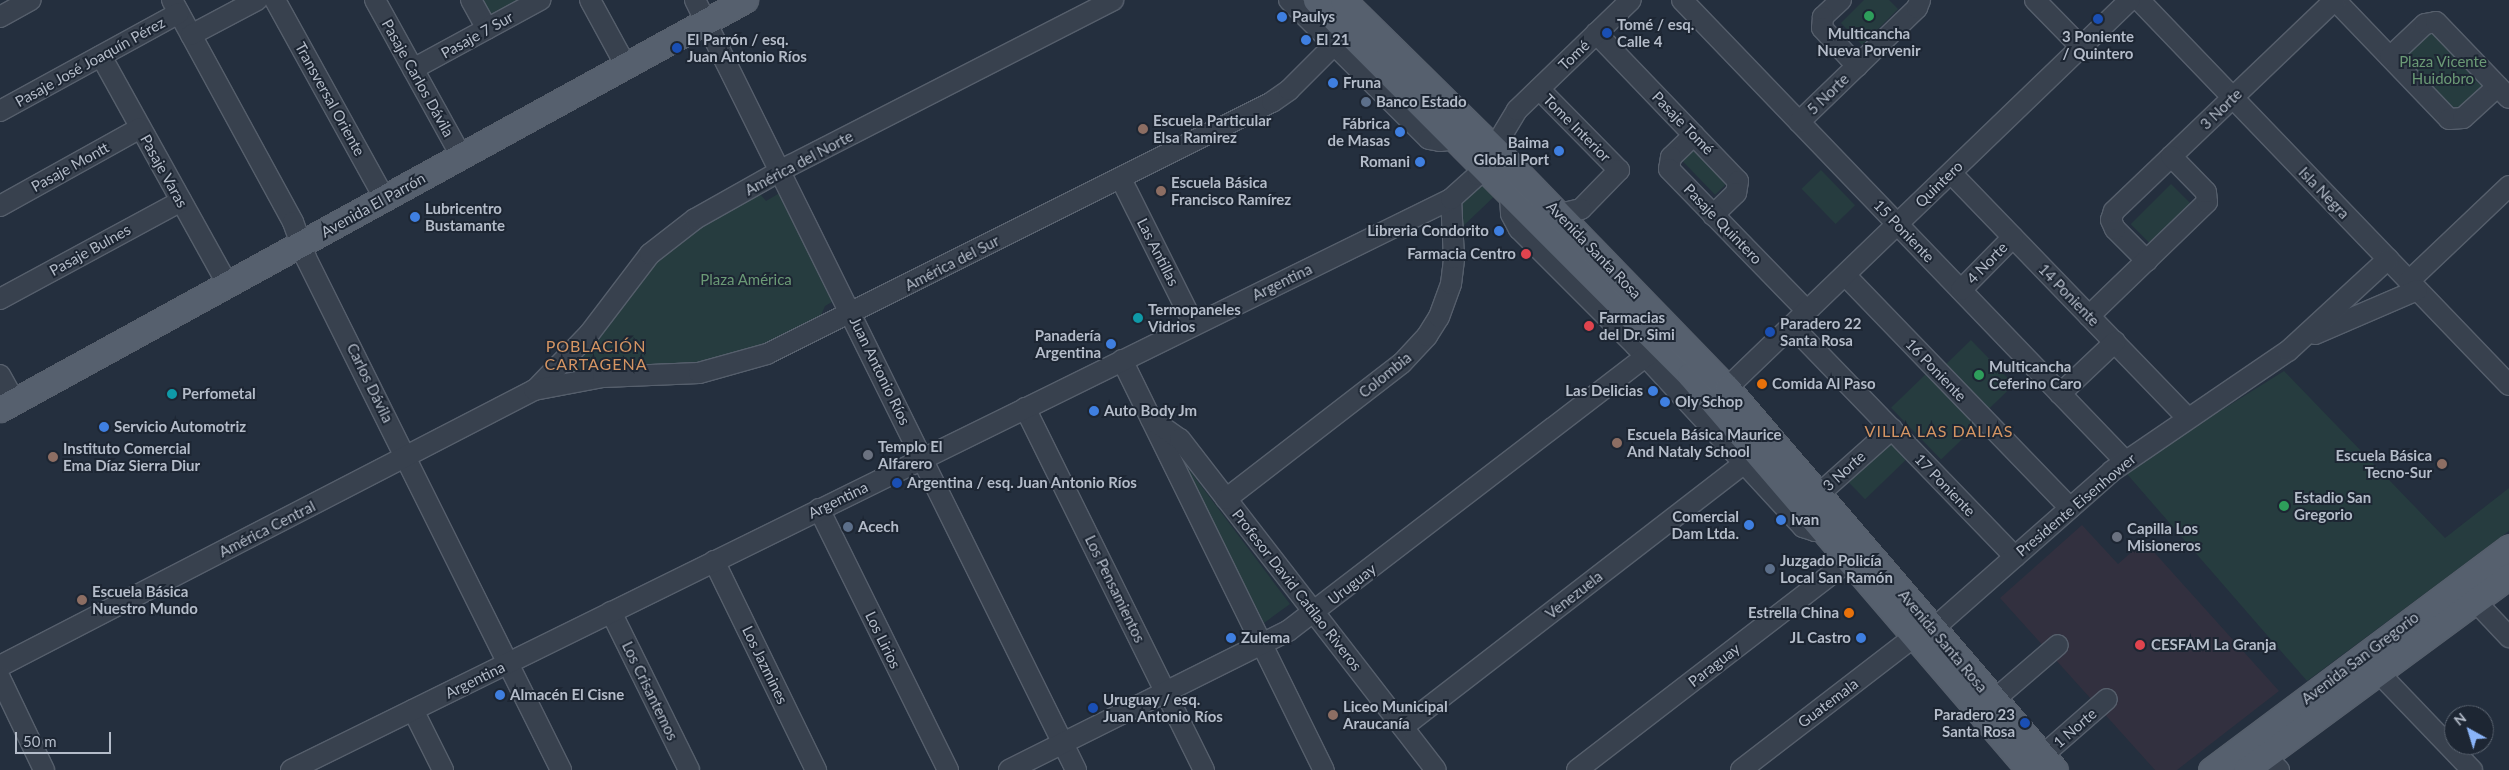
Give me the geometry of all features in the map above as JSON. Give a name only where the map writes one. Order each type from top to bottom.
[{"type":"main road","name":"Avenida El Parrón","points":[[7,406],[626,66],[701,10],[745,0]]},
{"type":"main road","name":"Avenida Santa Rosa","points":[[1316,0],[1476,147],[1572,218],[1664,348],[1727,388],[1924,633],[2042,765]]},
{"type":"main road","name":"Avenida Santa Rosa","points":[[1344,0],[1476,147],[1510,194],[1825,511],[1850,560],[1994,700],[2042,765]]},
{"type":"main road","name":"Avenida San Gregorio","points":[[2211,770],[2509,547]]},
{"type":"main road","name":"Avenida San Gregorio","points":[[2264,765],[2378,672],[2509,576]]},
{"type":"street","points":[[0,17],[30,0]]},
{"type":"street","points":[[191,35],[257,0]]},
{"type":"street","name":"Transversal Oriente","points":[[275,0],[385,198]]},
{"type":"street","name":"Pasaje Carlos Dávila","points":[[375,0],[461,156]]},
{"type":"street","points":[[471,0],[487,29]]},
{"type":"street","name":"Pasaje 7 Sur","points":[[413,70],[540,0]]},
{"type":"street","points":[[590,0],[626,66]]},
{"type":"street","name":"América del Norte","points":[[534,390],[571,355],[637,269],[665,241],[695,219],[781,171],[1113,0]]},
{"type":"street","points":[[1289,0],[1429,139],[1476,147]]},
{"type":"street","name":"Tomé","points":[[1476,147],[1631,0]]},
{"type":"street","name":"15 Poniente","points":[[1682,0],[2125,461]]},
{"type":"street","name":"5 Norte","points":[[1841,0],[1823,17],[1821,24],[1857,66]]},
{"type":"street","name":"5 Norte","points":[[1799,122],[1917,8],[1920,0]]},
{"type":"street","points":[[2035,0],[2081,47]]},
{"type":"street","name":"Quintero","points":[[1727,388],[2130,0]]},
{"type":"street","name":"Isla Negra","points":[[2139,0],[2509,385]]},
{"type":"street","points":[[2335,0],[2390,57],[2452,120],[2463,118],[2503,92],[2436,22],[2425,24],[2390,57]]},
{"type":"street","name":"3 Norte","points":[[2147,261],[2115,229],[2111,220],[2114,211],[2335,0]]},
{"type":"street","name":"Carlos Dávila","points":[[176,7],[302,244],[561,770]]},
{"type":"street","name":"Pasaje José Joaquín Pérez","points":[[0,111],[100,56],[176,7]]},
{"type":"street","name":"Juan Antonio Ríos","points":[[701,10],[1076,770]]},
{"type":"street","name":"Pasaje Tomé","points":[[1596,34],[1738,181],[1736,193],[1713,215]]},
{"type":"street","name":"América del Sur","points":[[534,390],[593,378],[716,370],[767,354],[852,314],[1280,97],[1334,45]]},
{"type":"street","name":"Pasaje Varas","points":[[100,56],[228,285]]},
{"type":"street","name":"Tome Interior","points":[[1539,89],[1619,170],[1572,218]]},
{"type":"street","name":"Pasaje Montt","points":[[0,206],[140,128]]},
{"type":"street","name":"Pasaje Quintero","points":[[1694,135],[1670,157],[1668,164],[1713,215],[1807,312]]},
{"type":"street","name":"Argentina","points":[[291,770],[324,763],[414,710],[1451,199],[1471,183],[1476,147]]},
{"type":"street","points":[[2089,316],[2207,202],[2206,192],[2171,156]]},
{"type":"street","name":"14 Poniente","points":[[1951,173],[2188,418]]},
{"type":"street","name":"Las Antillas","points":[[1121,179],[1194,324]]},
{"type":"street","name":"Presidente Eisenhower","points":[[1924,633],[2125,461],[2302,340],[2413,286],[2509,186]]},
{"type":"street","name":"Colombia","points":[[1226,499],[1402,363],[1427,336],[1441,312],[1451,284],[1454,258],[1451,199]]},
{"type":"street","name":"Pasaje Bulnes","points":[[0,299],[181,201]]},
{"type":"street","name":"4 Norte","points":[[1961,290],[2013,237]]},
{"type":"street","name":"Presidente Eisenhower","points":[[2302,340],[2388,259]]},
{"type":"street","name":"16 Poniente","points":[[1845,275],[2070,508]]},
{"type":"street","name":"17 Poniente","points":[[1792,326],[2015,557]]},
{"type":"street","points":[[2060,394],[2115,342]]},
{"type":"street","name":"Avenida Santa Rosa","points":[[1664,348],[1745,463],[1803,527],[1825,511]]},
{"type":"street","name":"Uruguay","points":[[1009,770],[1263,645],[1314,612],[1664,348]]},
{"type":"street","name":"Profesor David Catilao Riveros","points":[[1122,360],[1324,770]]},
{"type":"street","points":[[0,375],[7,406]]},
{"type":"street","name":"América Central","points":[[0,666],[534,390]]},
{"type":"street","name":"Los Pensamientos","points":[[1025,408],[1204,770]]},
{"type":"street","name":"Profesor David Catilao Riveros","points":[[1151,419],[1180,440],[1436,770]]},
{"type":"street","name":"3 Norte","points":[[1825,511],[1892,429]]},
{"type":"street","name":"Venezuela","points":[[1403,727],[1745,463]]},
{"type":"street","name":"Los Lirios","points":[[819,509],[948,770]]},
{"type":"street","name":"Paraguay","points":[[1578,770],[1850,560]]},
{"type":"street","name":"Los Jazmines","points":[[714,561],[816,770]]},
{"type":"street","points":[[2475,601],[2509,637]]},
{"type":"street","name":"Los Crisantemos","points":[[611,612],[689,770]]},
{"type":"street","name":"Guatemala","points":[[1741,770],[1924,633]]},
{"type":"street","points":[[1994,700],[2058,645]]},
{"type":"street","points":[[2378,672],[2472,770]]},
{"type":"street","points":[[0,678],[44,770]]},
{"type":"street","name":"1 Norte","points":[[2042,765],[2107,700]]},
{"type":"street","points":[[414,710],[443,770]]},
{"type":"shaded area","name":"CESFAM La Granja","points":[[2082,525],[2118,564],[2144,541],[2279,691],[2177,770],[2155,770],[2000,598]]},
{"type":"green space","points":[[478,0],[530,0],[490,22]]},
{"type":"green space","name":"Multicancha Nueva Porvenir","points":[[1864,0],[1889,0],[1898,9],[1862,45],[1841,23]]},
{"type":"green space","name":"Plaza Vicente Huidobro","points":[[2428,26],[2487,82],[2457,115],[2401,61],[2401,52]]},
{"type":"green space","points":[[1699,145],[1732,179],[1715,195],[1682,161]]},
{"type":"green space","points":[[1821,170],[1855,205],[1836,224],[1802,189]]},
{"type":"green space","points":[[1488,178],[1501,190],[1458,231],[1459,205]]},
{"type":"green space","points":[[2171,184],[2191,204],[2150,244],[2131,224]]},
{"type":"green space","name":"Plaza América","points":[[783,191],[837,299],[825,306],[818,322],[760,353],[695,368],[611,368],[566,372],[641,272],[681,236],[748,196],[760,194],[766,201]]},
{"type":"green space","name":"Multicancha Ceferino Caro","points":[[1971,340],[2014,385],[1987,410],[1944,366]]},
{"type":"green space","name":"Estadio San Gregorio","points":[[2284,371],[2445,538],[2509,488],[2509,531],[2307,681],[2127,474],[2134,465]]},
{"type":"green space","points":[[1927,373],[1977,425],[1941,460],[1891,408]]},
{"type":"green space","points":[[1891,434],[1911,455],[1865,499],[1845,478]]},
{"type":"green space","points":[[1181,459],[1290,604],[1264,623]]},
{"type":"place","name":"Multicancha Nueva Porvenir","points":[[1869,16]]},
{"type":"place","name":"Paulys","points":[[1282,17]]},
{"type":"place","name":"3 Poniente / Quintero","points":[[2098,19]]},
{"type":"place","name":"Tomé / esq. Calle 4","points":[[1607,33]]},
{"type":"place","name":"El 21","points":[[1306,40]]},
{"type":"place","name":"El Parrón / esq. Juan Antonio Ríos","points":[[677,48]]},
{"type":"place","name":"Fruna","points":[[1333,83]]},
{"type":"place","name":"Banco Estado","points":[[1366,102]]},
{"type":"place","name":"Escuela Particular Elsa Ramirez","points":[[1143,129]]},
{"type":"place","name":"Fábrica de Masas","points":[[1400,132]]},
{"type":"place","name":"Baima Global Port","points":[[1559,151]]},
{"type":"place","name":"Romani","points":[[1420,162]]},
{"type":"place","name":"Escuela Básica Francisco Ramírez","points":[[1161,191]]},
{"type":"place","name":"Lubricentro Bustamante","points":[[415,217]]},
{"type":"place","name":"Libreria Condorito","points":[[1499,231]]},
{"type":"place","name":"Farmacia Centro","points":[[1526,254]]},
{"type":"place","name":"Termopaneles Vidrios","points":[[1138,318]]},
{"type":"place","name":"Farmacias del Dr. Simi","points":[[1589,326]]},
{"type":"place","name":"Paradero 22 Santa Rosa","points":[[1770,332]]},
{"type":"place","name":"Panadería Argentina","points":[[1111,344]]},
{"type":"place","name":"Multicancha Ceferino Caro","points":[[1979,375]]},
{"type":"place","name":"Comida Al Paso","points":[[1762,384]]},
{"type":"place","name":"Las Delicias","points":[[1653,391]]},
{"type":"place","name":"Perfometal","points":[[172,394]]},
{"type":"place","name":"Oly Schop","points":[[1665,402]]},
{"type":"place","name":"Auto Body Jm","points":[[1094,411]]},
{"type":"place","name":"Servicio Automotriz","points":[[104,427]]},
{"type":"place","name":"Escuela Básica Maurice And Nataly School","points":[[1617,443]]},
{"type":"place","name":"Templo El Alfarero","points":[[868,455]]},
{"type":"place","name":"Instituto Comercial Ema Díaz Sierra Diur","points":[[53,457]]},
{"type":"place","name":"Escuela Básica Tecno-Sur","points":[[2442,464]]},
{"type":"place","name":"Argentina / esq. Juan Antonio Ríos","points":[[897,483]]},
{"type":"place","name":"Estadio San Gregorio","points":[[2284,506]]},
{"type":"place","name":"Ivan","points":[[1781,520]]},
{"type":"place","name":"Comercial Dam Ltda.","points":[[1749,525]]},
{"type":"place","name":"Acech","points":[[848,527]]},
{"type":"place","name":"Capilla Los Misioneros","points":[[2117,537]]},
{"type":"place","name":"Juzgado Policía Local San Ramón","points":[[1770,569]]},
{"type":"place","name":"Escuela Básica Nuestro Mundo","points":[[82,600]]},
{"type":"place","name":"Estrella China","points":[[1849,613]]},
{"type":"place","name":"Zulema","points":[[1231,638]]},
{"type":"place","name":"JL Castro","points":[[1861,638]]},
{"type":"place","name":"CESFAM La Granja","points":[[2140,645]]},
{"type":"place","name":"Almacén El Cisne","points":[[500,695]]},
{"type":"place","name":"Uruguay / esq. Juan Antonio Ríos","points":[[1093,708]]},
{"type":"place","name":"Liceo Municipal Araucanía","points":[[1333,715]]},
{"type":"place","name":"Paradero 23 Santa Rosa","points":[[2025,723]]},
{"type":"district","name":"POBLACIÓN CARTAGENA","points":[[596,355]]},
{"type":"district","name":"VILLA LAS DALIAS","points":[[1939,431]]}]
